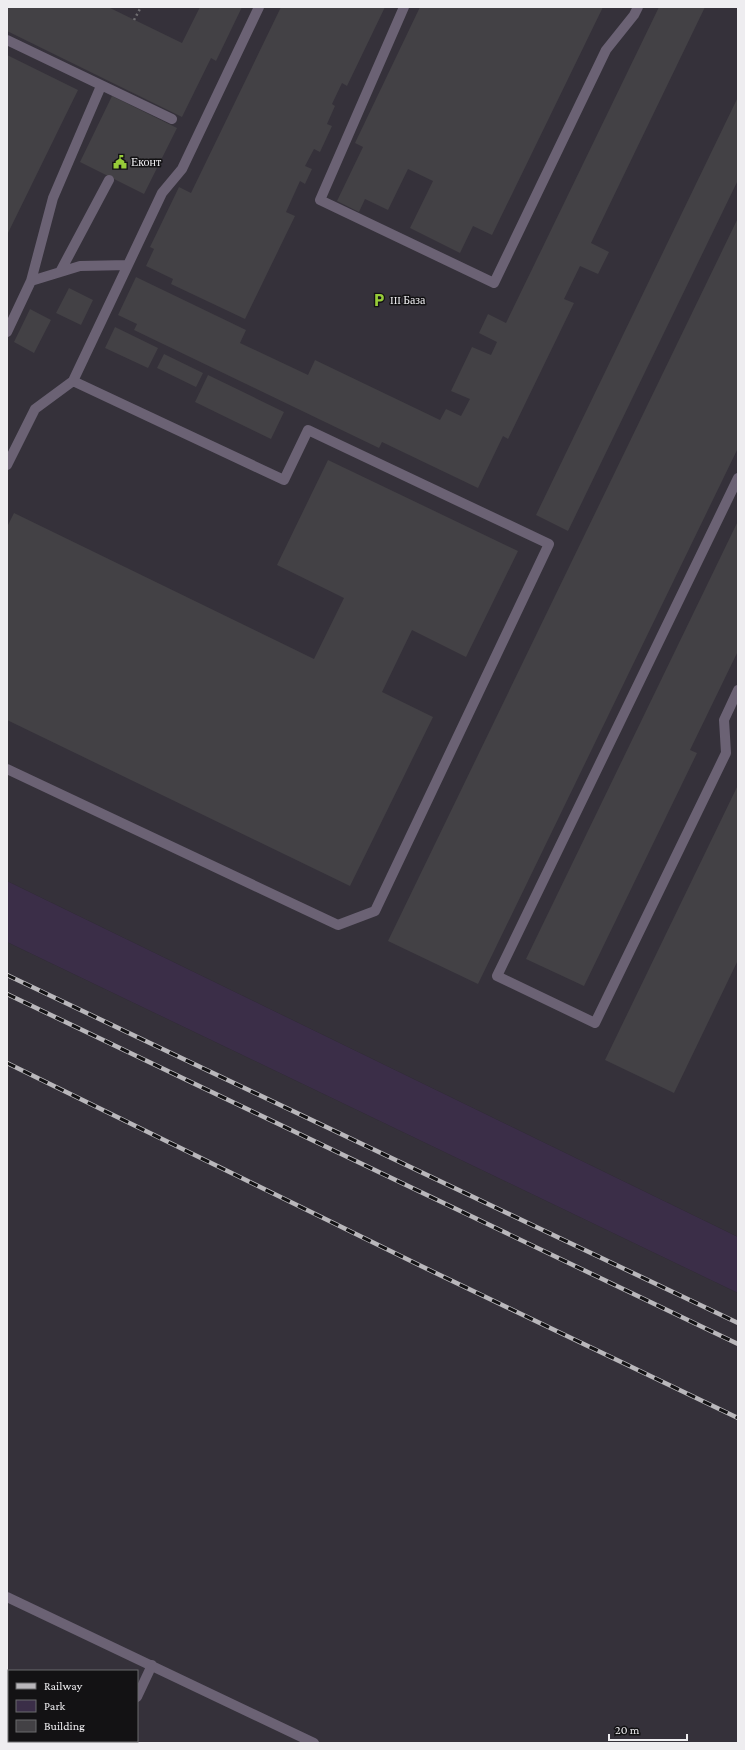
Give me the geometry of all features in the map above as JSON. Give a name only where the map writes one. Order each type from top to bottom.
[{"type":"lane","points":[[7,465],[35,409],[73,381],[162,193],[182,169],[259,7]]},
{"type":"lane","points":[[404,7],[320,200],[494,283],[606,50],[634,15],[638,7]]},
{"type":"lane","points":[[7,40],[172,119]]},
{"type":"lane","points":[[7,332],[31,281],[53,198],[101,86]]},
{"type":"lane","points":[[60,272],[109,180]]},
{"type":"lane","points":[[31,281],[80,266],[128,265]]},
{"type":"lane","points":[[7,769],[338,925],[375,911],[549,544],[308,430],[284,480],[73,381]]},
{"type":"lane","points":[[738,478],[497,976],[595,1023],[726,753],[724,720],[738,690]]},
{"type":"lane","points":[[7,1597],[314,1743]]},
{"type":"lane","points":[[138,1695],[152,1665]]},
{"type":"path","points":[[134,20],[141,7]]},
{"type":"shaded area","points":[[7,7],[738,7],[738,1237],[7,881]]},
{"type":"shaded area","points":[[7,942],[738,1293],[738,1743],[7,1743]]},
{"type":"green space","points":[[7,881],[738,1237],[738,1293],[7,942]]},
{"type":"building","points":[[7,7],[108,7],[182,43],[200,7],[242,7],[216,61],[211,58],[182,117],[7,31]]},
{"type":"building","points":[[281,7],[385,7],[347,86],[342,83],[332,104],[335,106],[327,124],[332,126],[320,152],[314,149],[305,166],[312,169],[305,184],[300,181],[286,212],[295,216],[245,319],[171,284],[173,279],[146,266],[154,249],[150,247],[179,187],[191,193]]},
{"type":"building","points":[[420,7],[603,7],[492,235],[473,226],[460,253],[410,228],[433,181],[408,169],[388,210],[365,199],[359,212],[337,201],[363,147],[355,143]]},
{"type":"building","points":[[659,7],[705,7],[591,243],[609,252],[598,274],[580,266],[564,299],[574,303],[508,439],[503,436],[478,488],[382,442],[379,448],[134,330],[137,324],[118,315],[136,277],[246,330],[240,343],[308,375],[315,360],[440,420],[446,409],[461,416],[470,399],[451,391],[472,347],[491,355],[497,342],[479,333],[488,314],[506,323]]},
{"type":"building","points":[[7,55],[78,90],[7,235]]},
{"type":"building","points":[[112,96],[177,128],[144,194],[80,162]]},
{"type":"building","points":[[738,97],[738,180],[568,531],[536,515]]},
{"type":"building","points":[[738,218],[738,448],[478,984],[388,941]]},
{"type":"building","points":[[69,288],[93,300],[81,325],[56,313]]},
{"type":"building","points":[[30,309],[51,320],[34,353],[14,342]]},
{"type":"building","points":[[115,327],[158,348],[148,368],[105,348]]},
{"type":"building","points":[[164,354],[203,373],[196,387],[157,368]]},
{"type":"building","points":[[208,375],[284,412],[271,439],[195,402]]},
{"type":"building","points":[[328,460],[518,551],[466,657],[412,630],[382,692],[433,717],[350,886],[7,720],[7,527],[14,513],[314,659],[344,598],[277,565]]},
{"type":"building","points":[[738,521],[738,651],[690,750],[697,753],[584,986],[526,959]]},
{"type":"building","points":[[738,785],[738,960],[674,1093],[605,1060]]},
{"type":"railway","points":[[7,975],[738,1323]]},
{"type":"railway","points":[[7,994],[738,1344]]},
{"type":"railway","points":[[7,1063],[419,1265],[738,1418]]},
{"type":"place","name":"Еконт","points":[[120,162]]},
{"type":"place","name":"III База","points":[[379,300]]}]
